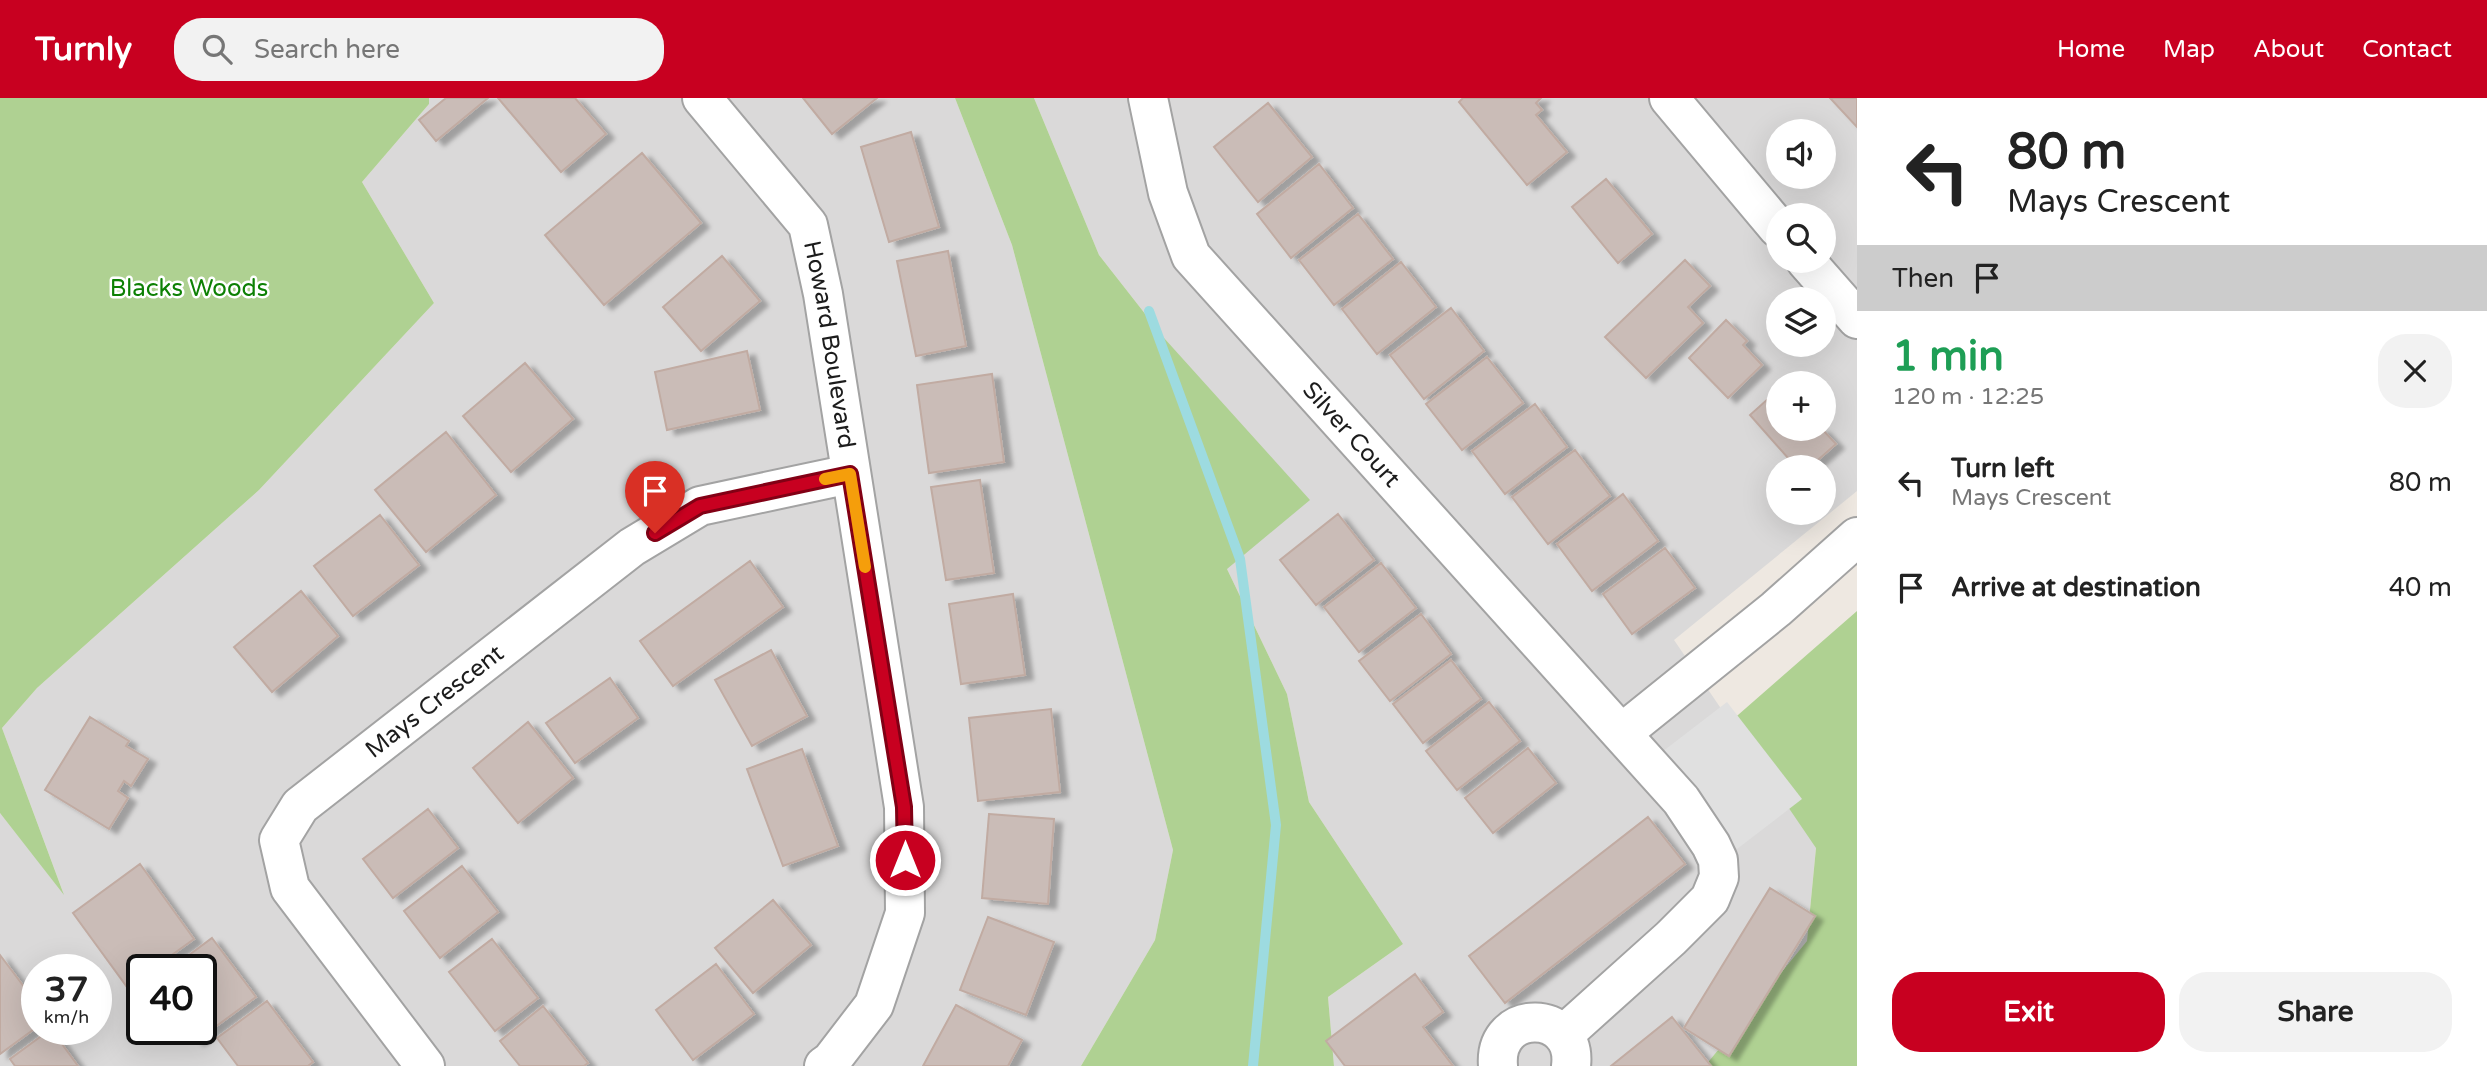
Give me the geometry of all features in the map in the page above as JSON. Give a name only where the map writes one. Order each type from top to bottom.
[{"type":"street","name":"Howard Boulevard","points":[[702,98],[808,225],[823,294],[904,807],[905,913],[874,1005],[831,1061],[824,1066]]},
{"type":"street","name":"Silver Court","points":[[1148,98],[1168,193],[1191,256],[1622,733],[1681,800],[1712,845],[1718,860],[1719,877],[1710,899],[1567,1051]]},
{"type":"street","points":[[1669,98],[1766,214]]},
{"type":"street","points":[[1817,273],[1857,319]]},
{"type":"street","name":"Mays Crescent","points":[[425,1066],[290,888],[279,840],[300,806],[632,547],[700,506],[850,474]]},
{"type":"street","points":[[1622,733],[1776,609],[1857,537]]},
{"type":"street","points":[[1498,1066],[1500,1044],[1507,1034],[1517,1026],[1529,1022],[1541,1022],[1553,1027],[1567,1051]]},
{"type":"shaded area","points":[[429,98],[955,98],[1012,245],[1173,850],[1155,940],[1081,1066],[0,1066],[0,813],[63,892],[2,728],[37,688],[259,490],[434,303],[362,182],[429,104]]},
{"type":"shaded area","points":[[1034,98],[1857,98],[1857,491],[1836,508],[1836,455],[1766,455],[1766,525],[1815,525],[1674,640],[1816,847],[1807,941],[1705,1066],[1334,1066],[1328,997],[1403,944],[1309,802],[1287,694],[1227,569],[1164,338],[1099,255]]},
{"type":"shaded area","points":[[1727,702],[1802,799],[1737,849],[1662,752]]},
{"type":"green space","name":"Blacks Woods","points":[[0,98],[429,98],[429,104],[362,182],[434,303],[259,490],[37,688],[2,728],[64,895],[0,813]]},
{"type":"green space","points":[[955,98],[1034,98],[1099,255],[1164,338],[1310,500],[1227,569],[1287,694],[1309,802],[1403,944],[1328,997],[1334,1066],[1081,1066],[1155,940],[1173,850],[1012,245]]},
{"type":"green space","points":[[1857,611],[1857,1066],[1705,1066],[1807,941],[1816,848],[1730,722]]},
{"type":"building","points":[[446,98],[488,98],[436,141],[419,120]]},
{"type":"building","points":[[498,98],[575,98],[606,134],[561,172]]},
{"type":"building","points":[[803,98],[877,98],[832,134]]},
{"type":"building","points":[[1463,98],[1541,98],[1536,103],[1542,110],[1536,115],[1567,152],[1527,185],[1459,102]]},
{"type":"building","points":[[1830,98],[1857,98],[1857,127]]},
{"type":"building","points":[[1268,103],[1312,157],[1258,202],[1214,147]]},
{"type":"building","points":[[911,132],[939,227],[889,242],[861,147]]},
{"type":"building","points":[[642,153],[701,223],[604,305],[545,235]]},
{"type":"building","points":[[1319,164],[1353,208],[1291,258],[1257,214]]},
{"type":"building","points":[[1606,179],[1652,234],[1618,263],[1572,207]]},
{"type":"building","points":[[1358,214],[1393,259],[1334,305],[1299,260]]},
{"type":"building","points":[[948,251],[966,346],[916,356],[897,261]]},
{"type":"building","points":[[722,256],[760,301],[701,351],[663,307]]},
{"type":"building","points":[[1685,260],[1710,286],[1688,307],[1703,323],[1646,378],[1605,337]]},
{"type":"building","points":[[1401,262],[1436,307],[1377,354],[1342,309]]},
{"type":"building","points":[[1451,308],[1484,351],[1424,399],[1390,355]]},
{"type":"building","points":[[1726,320],[1747,341],[1743,345],[1762,365],[1728,398],[1689,358]]},
{"type":"building","points":[[747,351],[760,410],[667,430],[655,372]]},
{"type":"building","points":[[1487,357],[1523,403],[1462,450],[1426,404]]},
{"type":"building","points":[[525,363],[573,419],[511,472],[463,416]]},
{"type":"building","points":[[992,374],[1004,462],[929,473],[917,385]]},
{"type":"building","points":[[1766,401],[1766,433],[1750,415]]},
{"type":"building","points":[[1535,404],[1567,447],[1505,494],[1472,451]]},
{"type":"building","points":[[446,432],[496,495],[426,552],[375,490]]},
{"type":"building","points":[[1773,441],[1833,441],[1836,444],[1824,455],[1785,455]]},
{"type":"building","points":[[1575,450],[1610,496],[1548,544],[1512,497]]},
{"type":"building","points":[[980,480],[994,573],[946,580],[931,487]]},
{"type":"building","points":[[1623,494],[1658,541],[1592,591],[1557,544]]},
{"type":"building","points":[[1338,514],[1374,560],[1316,605],[1280,560]]},
{"type":"building","points":[[380,515],[419,565],[353,616],[314,566]]},
{"type":"building","points":[[1665,548],[1695,588],[1632,634],[1603,594]]},
{"type":"building","points":[[750,561],[783,607],[673,686],[640,641]]},
{"type":"building","points":[[1381,563],[1416,608],[1359,652],[1324,607]]},
{"type":"building","points":[[301,591],[338,636],[272,692],[234,647]]},
{"type":"building","points":[[1013,594],[1025,675],[961,684],[949,604]]},
{"type":"building","points":[[1421,614],[1451,654],[1390,701],[1359,661]]},
{"type":"building","points":[[771,650],[807,716],[752,746],[715,680]]},
{"type":"building","points":[[1451,660],[1481,699],[1423,743],[1393,704]]},
{"type":"building","points":[[610,678],[638,718],[575,763],[546,723]]},
{"type":"building","points":[[1489,702],[1520,741],[1457,790],[1426,751]]},
{"type":"building","points":[[1051,709],[1060,792],[978,801],[969,718]]},
{"type":"building","points":[[90,717],[129,741],[126,746],[148,759],[131,786],[124,781],[118,791],[128,798],[109,829],[45,790]]},
{"type":"building","points":[[528,722],[573,778],[518,823],[473,768]]},
{"type":"building","points":[[1528,748],[1556,783],[1493,833],[1465,798]]},
{"type":"building","points":[[802,749],[838,846],[783,866],[747,769]]},
{"type":"building","points":[[428,809],[458,848],[393,898],[363,859]]},
{"type":"building","points":[[989,814],[1054,819],[1048,904],[982,898]]},
{"type":"building","points":[[1648,817],[1685,864],[1505,1003],[1469,956]]},
{"type":"building","points":[[140,864],[194,939],[173,954],[126,954],[126,986],[112,966],[112,954],[103,954],[73,913]]},
{"type":"building","points":[[462,866],[498,912],[440,958],[404,911]]},
{"type":"building","points":[[1770,888],[1815,916],[1729,1056],[1684,1028]]},
{"type":"building","points":[[773,900],[811,945],[753,993],[715,948]]},
{"type":"building","points":[[988,917],[1054,942],[1026,1015],[960,990]]},
{"type":"building","points":[[212,938],[256,997],[217,1026],[217,954],[190,954]]},
{"type":"building","points":[[492,939],[538,998],[495,1031],[449,972]]},
{"type":"building","points":[[0,955],[21,983],[21,1039],[0,1054]]},
{"type":"building","points":[[716,964],[754,1014],[693,1060],[656,1010]]},
{"type":"building","points":[[1415,974],[1443,1012],[1423,1027],[1453,1066],[1345,1066],[1326,1041]]},
{"type":"building","points":[[267,1001],[313,1062],[308,1066],[238,1066],[217,1038]]},
{"type":"building","points":[[956,1005],[1022,1040],[1008,1066],[923,1066]]},
{"type":"building","points":[[543,1006],[588,1063],[584,1066],[520,1066],[500,1041]]},
{"type":"building","points":[[1672,1017],[1711,1066],[1611,1066]]},
{"type":"building","points":[[29,1045],[63,1045],[78,1066],[15,1066],[10,1059]]},
{"type":"waterway","points":[[1149,311],[1240,559],[1276,825],[1253,1066]]},
{"type":"slow traffic","points":[[825,479],[850,474],[865,567]]},
{"type":"route","points":[[655,533],[700,506],[850,474],[904,807],[905,860]]}]
